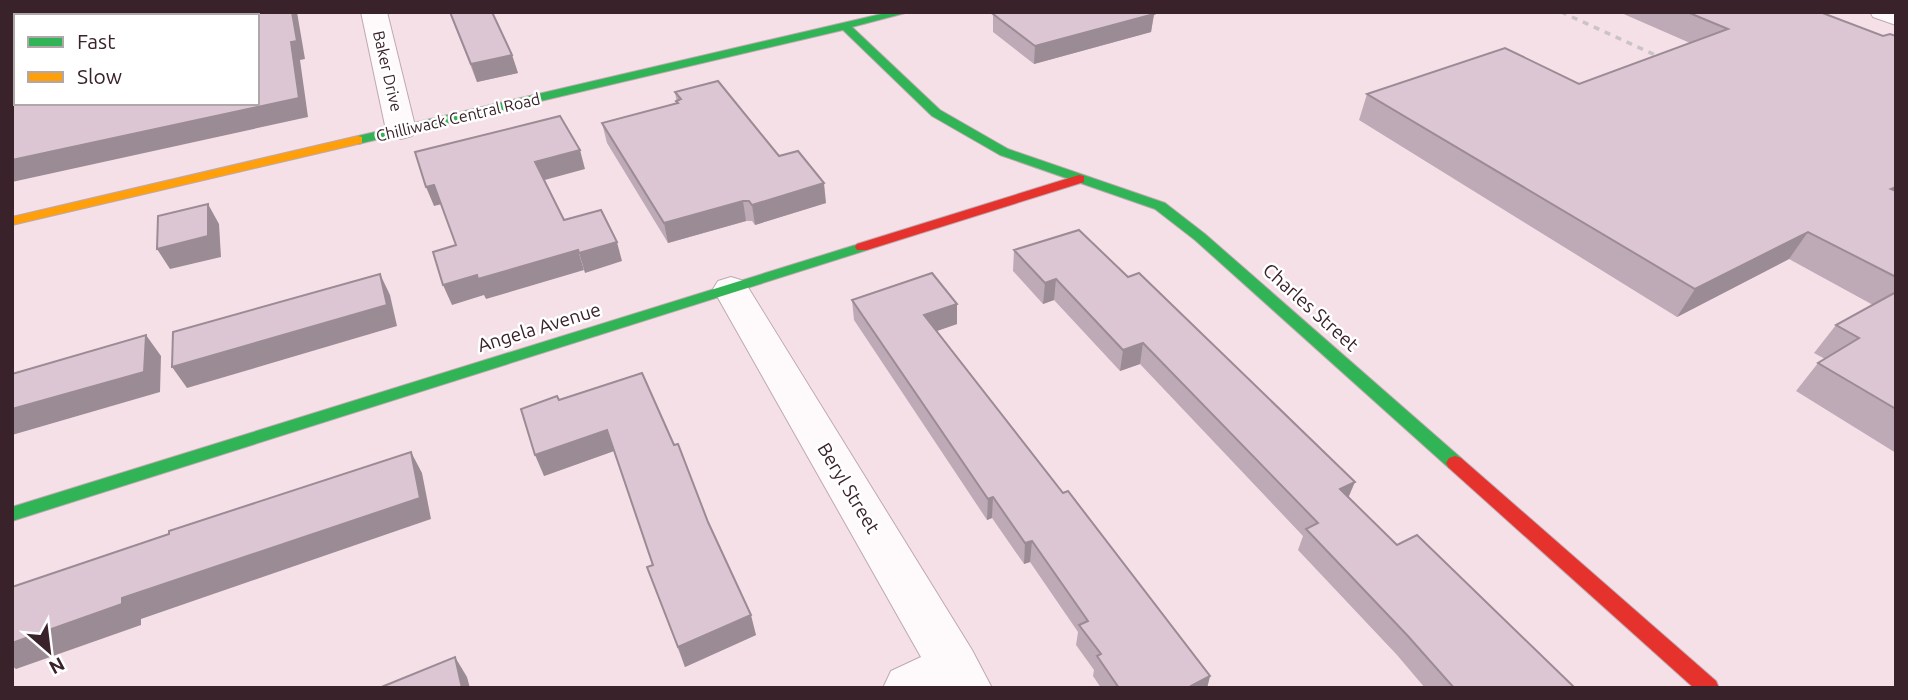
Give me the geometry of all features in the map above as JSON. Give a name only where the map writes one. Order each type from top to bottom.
[{"type":"street","name":"Baker Drive","points":[[374,12],[401,130]]},
{"type":"street","name":"Chilliwack Central Road","points":[[12,221],[904,12]]},
{"type":"street","points":[[1882,12],[1896,17]]},
{"type":"street","name":"Charles Street","points":[[845,26],[936,113],[1003,152],[1160,206],[1200,237],[1709,688]]},
{"type":"street","name":"Angela Avenue","points":[[12,514],[1079,179]]},
{"type":"street","name":"Beryl Street","points":[[731,289],[960,677]]},
{"type":"street","points":[[909,688],[960,677]]},
{"type":"building","points":[[292,12],[297,41],[291,42],[299,98],[12,160],[14,72],[14,105],[259,105],[259,14],[176,14]]},
{"type":"building","points":[[450,12],[492,12],[512,55],[471,64]]},
{"type":"building","points":[[1687,12],[1820,12],[1883,36],[1896,36],[1896,187],[1891,189],[1896,191],[1896,277],[1808,232],[1695,289],[1367,94],[1505,48],[1579,84],[1728,29]]},
{"type":"building","points":[[993,14],[1154,14],[1035,46]]},
{"type":"building","points":[[718,81],[779,156],[798,151],[824,183],[752,205],[749,201],[743,201],[664,223],[602,123],[678,103],[676,101],[681,99],[675,92]]},
{"type":"building","points":[[560,116],[580,150],[535,162],[564,220],[601,210],[617,242],[579,253],[578,250],[478,279],[477,275],[443,285],[433,252],[456,245],[434,185],[426,187],[415,152]]},
{"type":"building","points":[[208,204],[208,236],[157,249],[158,216]]},
{"type":"building","points":[[1079,230],[1128,277],[1139,273],[1355,482],[1340,489],[1397,545],[1417,535],[1575,688],[1454,688],[1306,529],[1318,523],[1143,343],[1123,350],[1056,279],[1045,283],[1014,250]]},
{"type":"building","points":[[932,273],[957,304],[924,315],[1063,493],[1068,491],[1210,676],[1191,686],[1192,688],[1119,688],[1097,656],[1101,654],[1079,625],[1088,621],[1032,541],[1025,543],[993,497],[988,499],[852,300]]},
{"type":"building","points":[[380,274],[387,305],[172,367],[173,332]]},
{"type":"building","points":[[1896,292],[1896,409],[1818,363],[1859,338],[1836,325]]},
{"type":"building","points":[[146,335],[144,372],[12,409],[12,374]]},
{"type":"building","points":[[642,373],[674,445],[678,444],[708,522],[751,615],[678,647],[647,567],[653,565],[607,430],[535,455],[521,409],[557,396],[559,400]]},
{"type":"building","points":[[411,452],[420,498],[122,598],[122,604],[12,643],[12,587],[169,534],[169,531]]},
{"type":"building","points":[[455,657],[462,688],[379,688]]},
{"type":"railway","points":[[1561,12],[1673,63]]},
{"type":"traffic: fast","points":[[358,140],[904,12]]},
{"type":"traffic: fast","points":[[845,26],[936,113],[1004,152],[1160,206],[1200,237],[1455,463]]},
{"type":"traffic: fast","points":[[12,514],[862,247]]},
{"type":"traffic: slow","points":[[12,221],[358,140]]},
{"type":"traffic: jam","points":[[862,247],[1079,179]]},
{"type":"traffic: jam","points":[[1455,463],[1709,688]]}]
